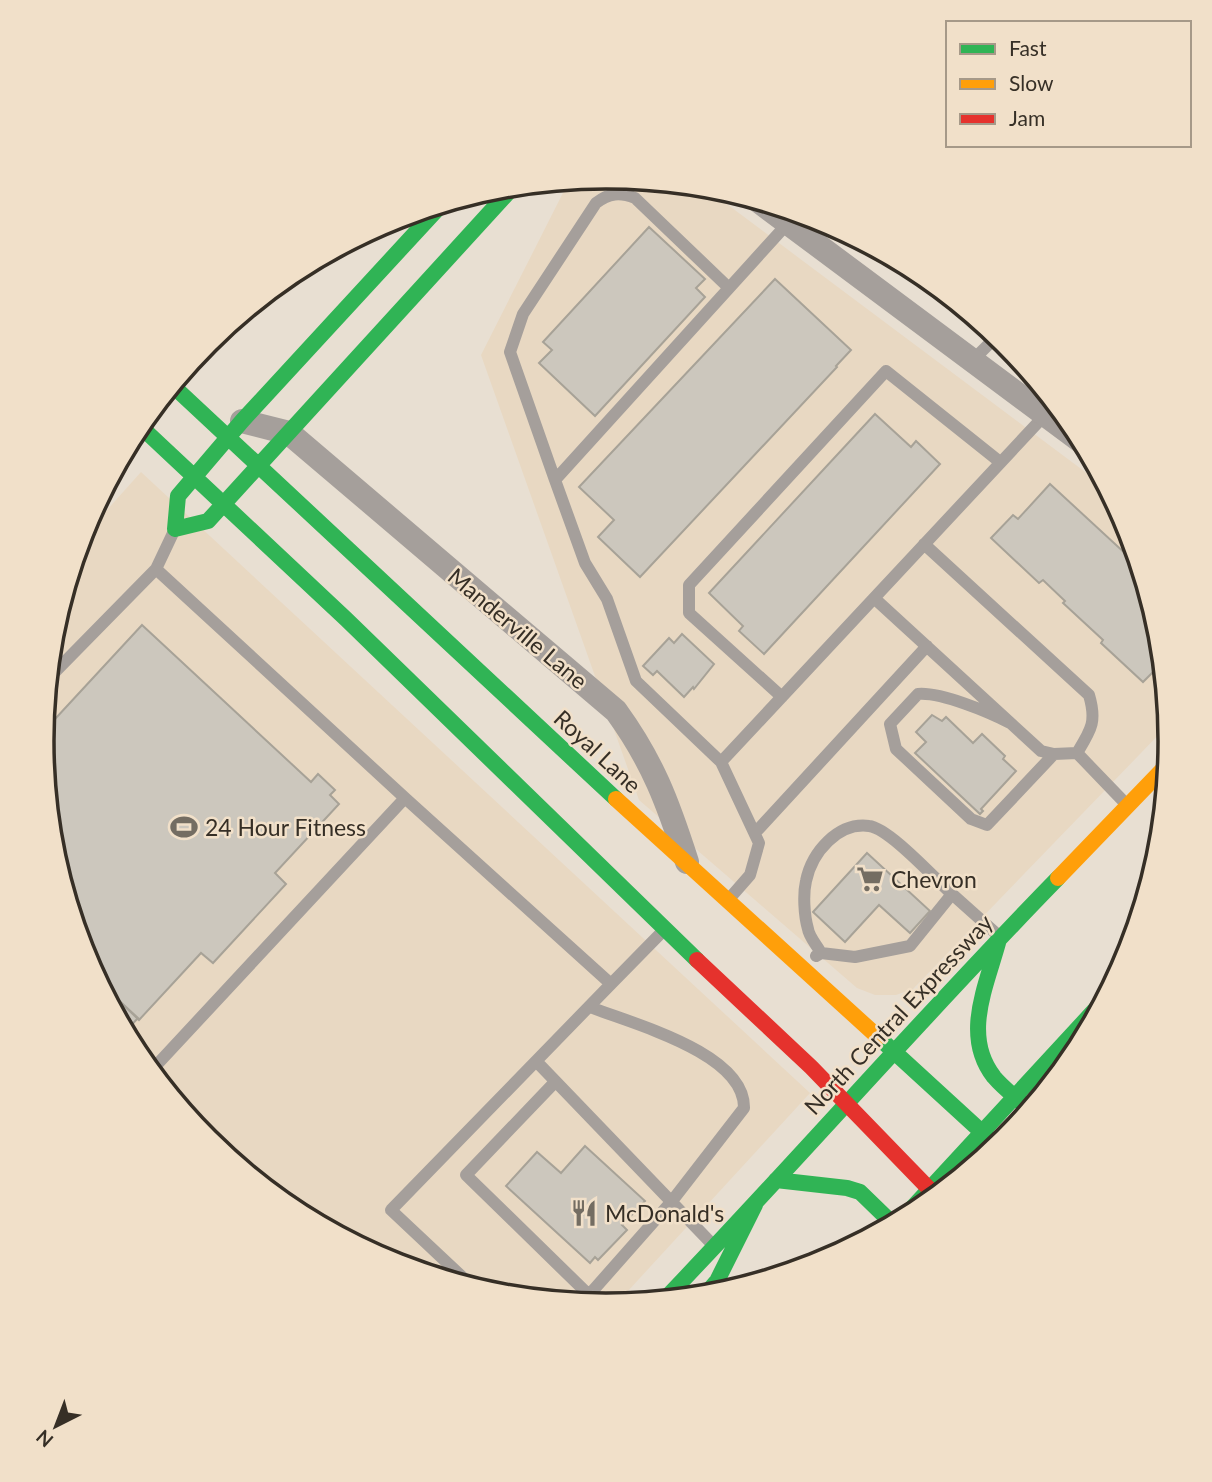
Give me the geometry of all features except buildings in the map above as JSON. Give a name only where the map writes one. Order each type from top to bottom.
[{"type":"main road","points":[[428,219],[242,421],[178,496],[175,529],[208,522],[502,199]]},
{"type":"main road","name":"Royal Lane","points":[[179,392],[688,866],[989,1138]]},
{"type":"main road","points":[[148,433],[346,619],[664,929],[811,1067],[929,1189]]},
{"type":"main road","name":"North Central Expressway","points":[[675,1288],[1000,937],[1157,775]]},
{"type":"main road","points":[[1000,937],[976,1024],[980,1050],[995,1077],[1023,1103]]},
{"type":"main road","points":[[934,1185],[1073,1034]]},
{"type":"main road","points":[[776,1180],[860,1192],[886,1217]]},
{"type":"main road","points":[[717,1281],[755,1205]]},
{"type":"street","points":[[782,219],[1058,425]]},
{"type":"street","name":"Manderville Lane","points":[[242,421],[289,433],[616,711],[639,743],[656,775],[688,866]]},
{"type":"lane","points":[[727,901],[750,875],[759,843],[721,762],[636,681],[607,599],[585,563],[510,352],[523,314],[596,203],[606,196],[626,194],[635,198],[729,288]]},
{"type":"lane","points":[[555,480],[788,223]]},
{"type":"lane","points":[[972,361],[989,344]]},
{"type":"lane","points":[[782,697],[689,613],[689,585],[886,371],[1000,462]]},
{"type":"lane","points":[[721,762],[1045,415]]},
{"type":"lane","points":[[59,668],[156,569],[175,529]]},
{"type":"lane","points":[[924,544],[1089,695],[1094,712],[1091,729],[1077,752]]},
{"type":"lane","points":[[156,569],[611,984]]},
{"type":"lane","points":[[874,598],[1041,751],[1054,754],[1077,752]]},
{"type":"lane","points":[[755,833],[927,646]]},
{"type":"lane","points":[[1010,723],[986,710],[931,693],[918,694],[890,724],[896,749],[971,819],[988,825],[1054,754]]},
{"type":"lane","points":[[1077,752],[1128,805]]},
{"type":"lane","points":[[158,1063],[405,798]]},
{"type":"lane","points":[[821,953],[808,932],[805,883],[810,867],[823,847],[849,826],[872,826],[890,836],[1000,937]]},
{"type":"lane","points":[[802,967],[821,953],[855,957],[910,946],[952,894]]},
{"type":"lane","points":[[458,1273],[391,1210],[664,929]]},
{"type":"lane","points":[[590,1007],[700,1051],[723,1067],[739,1086],[744,1097],[744,1108],[672,1201],[590,1293]]},
{"type":"lane","points":[[536,1061],[715,1247]]},
{"type":"lane","points":[[555,1082],[466,1175],[578,1292]]},
{"type":"shaded area","points":[[642,190],[725,202],[1089,475],[1116,530],[1139,598],[1153,669],[1158,736],[913,989],[896,995],[875,995],[857,988],[639,800],[481,355],[564,191]]},
{"type":"shaded area","points":[[141,472],[810,1093],[627,1292],[570,1292],[498,1282],[429,1263],[362,1236],[299,1200],[242,1156],[191,1105],[147,1048],[111,985],[84,918],[65,849],[55,777],[55,705],[65,633],[73,598],[103,514]]},
{"type":"traffic: fast","points":[[428,219],[242,421],[178,496],[175,529],[208,521],[502,199]]},
{"type":"traffic: fast","points":[[179,392],[616,799]]},
{"type":"traffic: fast","points":[[148,433],[346,619],[697,960]]},
{"type":"traffic: fast","points":[[675,1288],[1058,878]]},
{"type":"traffic: fast","points":[[998,943],[979,1011],[979,1045],[984,1061],[994,1077],[1022,1103]]},
{"type":"traffic: fast","points":[[933,1186],[1076,1031]]},
{"type":"traffic: fast","points":[[878,1037],[988,1138]]},
{"type":"traffic: fast","points":[[776,1180],[847,1188],[860,1192],[886,1217]]},
{"type":"traffic: fast","points":[[717,1281],[755,1205]]},
{"type":"traffic: slow","points":[[1058,878],[1157,775]]},
{"type":"traffic: slow","points":[[616,799],[878,1037]]},
{"type":"traffic: jam","points":[[697,960],[811,1067],[929,1189]]},
{"type":"place","name":"24 Hour Fitness","points":[[184,827]]},
{"type":"place","name":"Chevron","points":[[870,879]]},
{"type":"place","name":"McDonald's","points":[[584,1213]]}]
